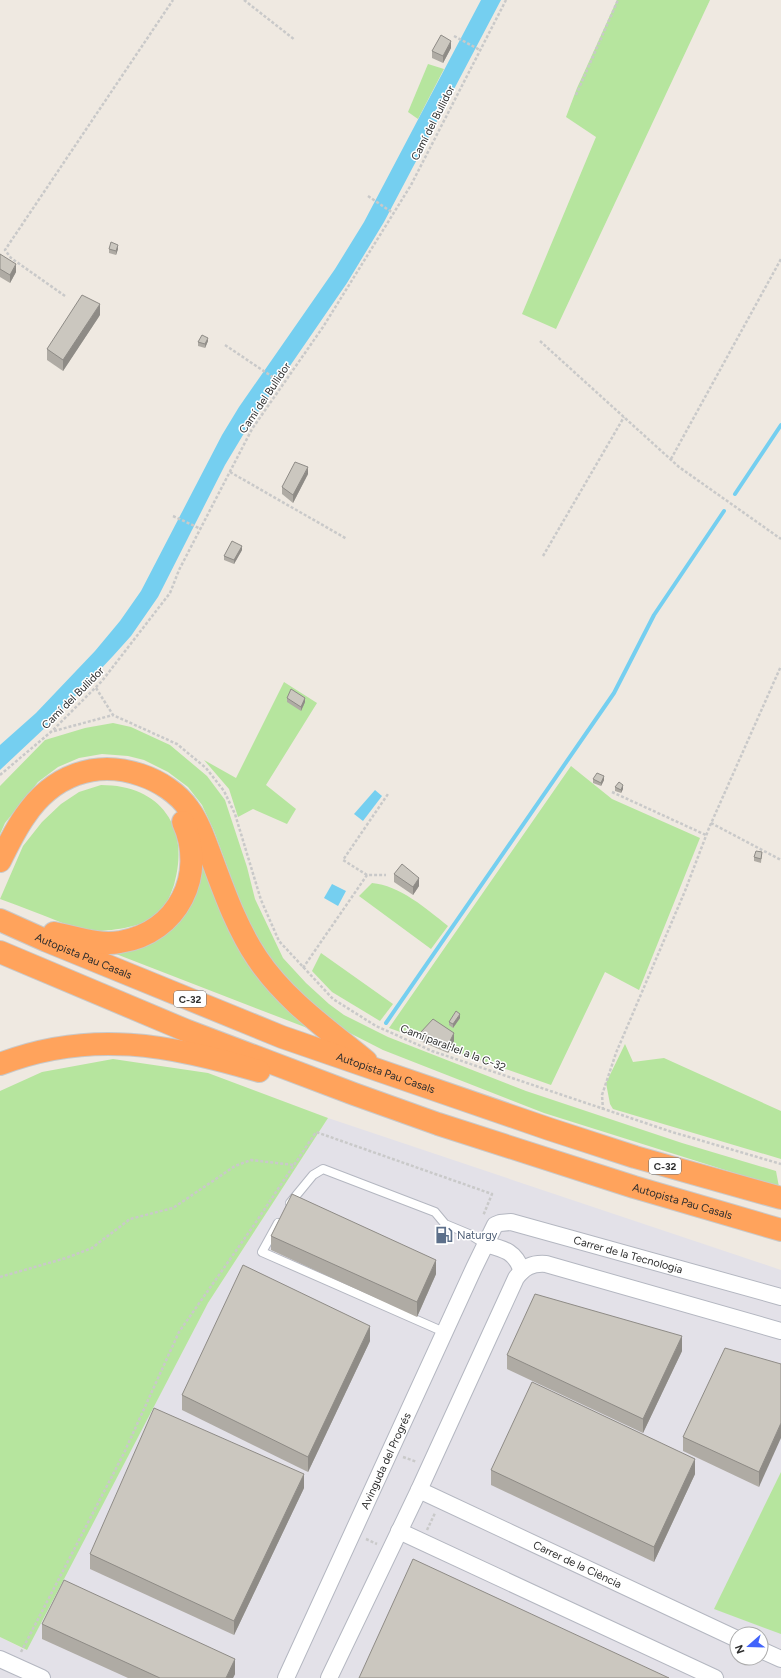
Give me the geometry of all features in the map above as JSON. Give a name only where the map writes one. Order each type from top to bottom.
[{"type":"highway","points":[[0,860],[25,815],[39,798],[55,784],[73,775],[94,769],[114,769],[132,772],[148,777],[172,791],[189,809],[204,840],[240,927],[256,957],[272,979],[304,1012],[380,1071]]},
{"type":"highway","points":[[1,920],[102,942],[119,942],[135,939],[150,932],[164,922],[184,896],[192,867],[192,849],[187,831],[179,813],[148,777]]},
{"type":"highway","name":"Autopista Pau Casals","points":[[1,920],[55,944],[282,1037],[635,1157],[781,1198]]},
{"type":"highway","name":"Autopista Pau Casals","points":[[0,952],[185,1030],[438,1124],[626,1185],[781,1230]]},
{"type":"highway","points":[[0,1064],[42,1051],[68,1046],[93,1043],[138,1044],[200,1055],[310,1086],[354,1094]]},
{"type":"street","name":"Carrer de la Tecnologia","points":[[485,1244],[495,1226],[500,1223],[511,1222],[781,1297]]},
{"type":"street","points":[[485,1244],[501,1249],[515,1256],[522,1271]]},
{"type":"street","name":"Avinguda del Progrés","points":[[286,1678],[485,1244]]},
{"type":"street","points":[[329,1678],[419,1490],[516,1278],[522,1271],[531,1265],[546,1264],[781,1330]]},
{"type":"street","name":"Carrer de la Ciència","points":[[419,1490],[729,1635]]},
{"type":"street","points":[[399,1531],[715,1678]]},
{"type":"street","points":[[769,1654],[781,1659]]},
{"type":"street","points":[[0,1659],[42,1678]]},
{"type":"lane","points":[[444,1332],[262,1252],[291,1200],[313,1175],[323,1169],[435,1212],[445,1224],[469,1234],[485,1244]]},
{"type":"path","points":[[65,296],[11,258],[5,250],[173,0]]},
{"type":"path","points":[[244,0],[295,40]]},
{"type":"path","name":"Camí del Bullidor","points":[[0,776],[52,731],[96,687],[170,593],[200,529],[252,429],[323,327],[411,185],[506,0]]},
{"type":"path","points":[[576,95],[618,0]]},
{"type":"path","points":[[454,36],[479,50]]},
{"type":"path","points":[[368,196],[393,212]]},
{"type":"path","points":[[671,459],[781,260]]},
{"type":"path","points":[[540,341],[679,467],[781,539]]},
{"type":"path","points":[[225,345],[283,384]]},
{"type":"path","points":[[543,556],[624,417]]},
{"type":"path","points":[[230,472],[347,539]]},
{"type":"path","points":[[173,516],[200,529]]},
{"type":"path","points":[[603,1110],[602,1095],[616,1053],[685,891],[711,823],[781,666]]},
{"type":"path","points":[[52,731],[113,715],[96,687]]},
{"type":"path","name":"Camí paral·lel a la C-32","points":[[113,715],[176,744],[206,768],[224,791],[235,814],[261,900],[279,941],[333,999],[376,1026],[432,1051],[603,1110],[781,1164]]},
{"type":"path","points":[[612,792],[706,835]]},
{"type":"path","points":[[386,875],[367,875],[343,860],[388,794]]},
{"type":"path","points":[[711,823],[781,860]]},
{"type":"path","points":[[303,968],[367,875]]},
{"type":"path","points":[[21,1652],[124,1453],[179,1332],[254,1225],[316,1132],[492,1194],[483,1216]]},
{"type":"path","points":[[0,1276],[66,1258],[92,1248],[130,1219],[173,1208],[235,1166],[251,1160],[294,1165]]},
{"type":"path","points":[[390,1451],[429,1467]]},
{"type":"path","points":[[422,1542],[441,1500]]},
{"type":"path","points":[[352,1533],[390,1550]]},
{"type":"shaded area","points":[[328,1118],[781,1270],[781,1678],[0,1678],[0,1637],[26,1650],[208,1303]]},
{"type":"green space","points":[[617,0],[710,0],[556,329],[522,314],[596,137],[566,117],[577,88]]},
{"type":"green space","points":[[428,64],[444,69],[418,119],[408,112]]},
{"type":"green space","points":[[284,682],[317,703],[266,785],[296,809],[287,824],[253,809],[238,817],[229,789],[204,760],[236,778]]},
{"type":"green space","points":[[113,723],[131,727],[170,745],[207,776],[225,800],[247,867],[255,899],[283,958],[306,983],[329,1004],[344,1015],[388,1037],[526,1091],[682,1143],[776,1171],[779,1187],[544,1113],[383,1050],[336,1026],[302,999],[253,937],[214,831],[202,805],[188,787],[168,772],[144,760],[128,756],[102,754],[79,758],[58,767],[38,782],[5,823],[0,834],[0,786],[45,740],[85,728]]},
{"type":"green space","points":[[571,766],[612,799],[700,838],[639,990],[605,972],[551,1085],[389,1028]]},
{"type":"green space","points":[[101,785],[122,787],[140,793],[155,802],[166,814],[174,828],[178,845],[178,864],[171,894],[161,912],[154,918],[130,927],[102,931],[86,931],[76,929],[0,899],[23,846],[42,822],[61,804],[79,792]]},
{"type":"green space","points":[[201,858],[315,1031],[116,954],[146,946],[179,920]]},
{"type":"green space","points":[[372,883],[392,888],[402,893],[422,905],[448,926],[431,949],[359,896]]},
{"type":"green space","points":[[321,953],[393,1004],[380,1021],[332,992],[312,971]]},
{"type":"green space","points":[[625,1044],[633,1062],[664,1058],[781,1111],[781,1159],[613,1109],[610,1104],[606,1083]]},
{"type":"green space","points":[[113,1059],[208,1073],[328,1118],[208,1303],[27,1650],[0,1637],[0,1091],[42,1072]]},
{"type":"green space","points":[[781,1472],[781,1634],[769,1630],[769,1626],[760,1626],[714,1609]]},
{"type":"water","points":[[481,0],[501,0],[384,222],[347,283],[246,430],[225,465],[158,597],[131,636],[113,656],[49,724],[0,770],[0,745],[36,713],[95,651],[120,621],[141,591],[222,435],[239,407],[335,269],[364,222]]},
{"type":"water","points":[[375,790],[382,796],[363,821],[354,814]]},
{"type":"water","points":[[332,884],[346,891],[338,906],[324,898]]},
{"type":"building","points":[[441,35],[451,41],[443,56],[432,51]]},
{"type":"building","points":[[111,242],[118,245],[116,251],[109,249]]},
{"type":"building","points":[[0,254],[16,264],[10,275],[0,269]]},
{"type":"building","points":[[82,295],[100,304],[63,360],[47,349]]},
{"type":"building","points":[[202,335],[208,338],[205,344],[198,342]]},
{"type":"building","points":[[295,462],[308,467],[293,495],[282,487]]},
{"type":"building","points":[[232,541],[242,546],[234,560],[224,556]]},
{"type":"building","points":[[291,689],[305,698],[301,707],[287,698]]},
{"type":"building","points":[[597,773],[604,776],[601,783],[593,779]]},
{"type":"building","points":[[619,782],[623,785],[621,790],[615,787]]},
{"type":"building","points":[[756,851],[762,852],[761,859],[754,857]]},
{"type":"building","points":[[402,864],[419,878],[413,887],[394,874]]},
{"type":"building","points":[[456,1011],[460,1014],[453,1024],[449,1022]]},
{"type":"building","points":[[433,1019],[454,1033],[448,1045],[420,1033]]},
{"type":"building","points":[[292,1194],[436,1260],[417,1302],[271,1236]]},
{"type":"building","points":[[243,1265],[370,1326],[308,1457],[182,1395]]},
{"type":"building","points":[[535,1294],[682,1336],[643,1419],[507,1355]]},
{"type":"building","points":[[725,1348],[781,1364],[781,1423],[759,1472],[683,1437]]},
{"type":"building","points":[[532,1382],[695,1459],[654,1547],[491,1470]]},
{"type":"building","points":[[154,1408],[304,1474],[234,1621],[90,1554]]},
{"type":"building","points":[[413,1559],[669,1678],[359,1678]]},
{"type":"building","points":[[64,1580],[235,1659],[226,1678],[160,1678],[42,1624]]},
{"type":"waterway","points":[[735,494],[781,425]]},
{"type":"waterway","points":[[386,1023],[614,693],[654,615],[724,511]]},
{"type":"place","name":"Naturgy","points":[[444,1235]]}]
